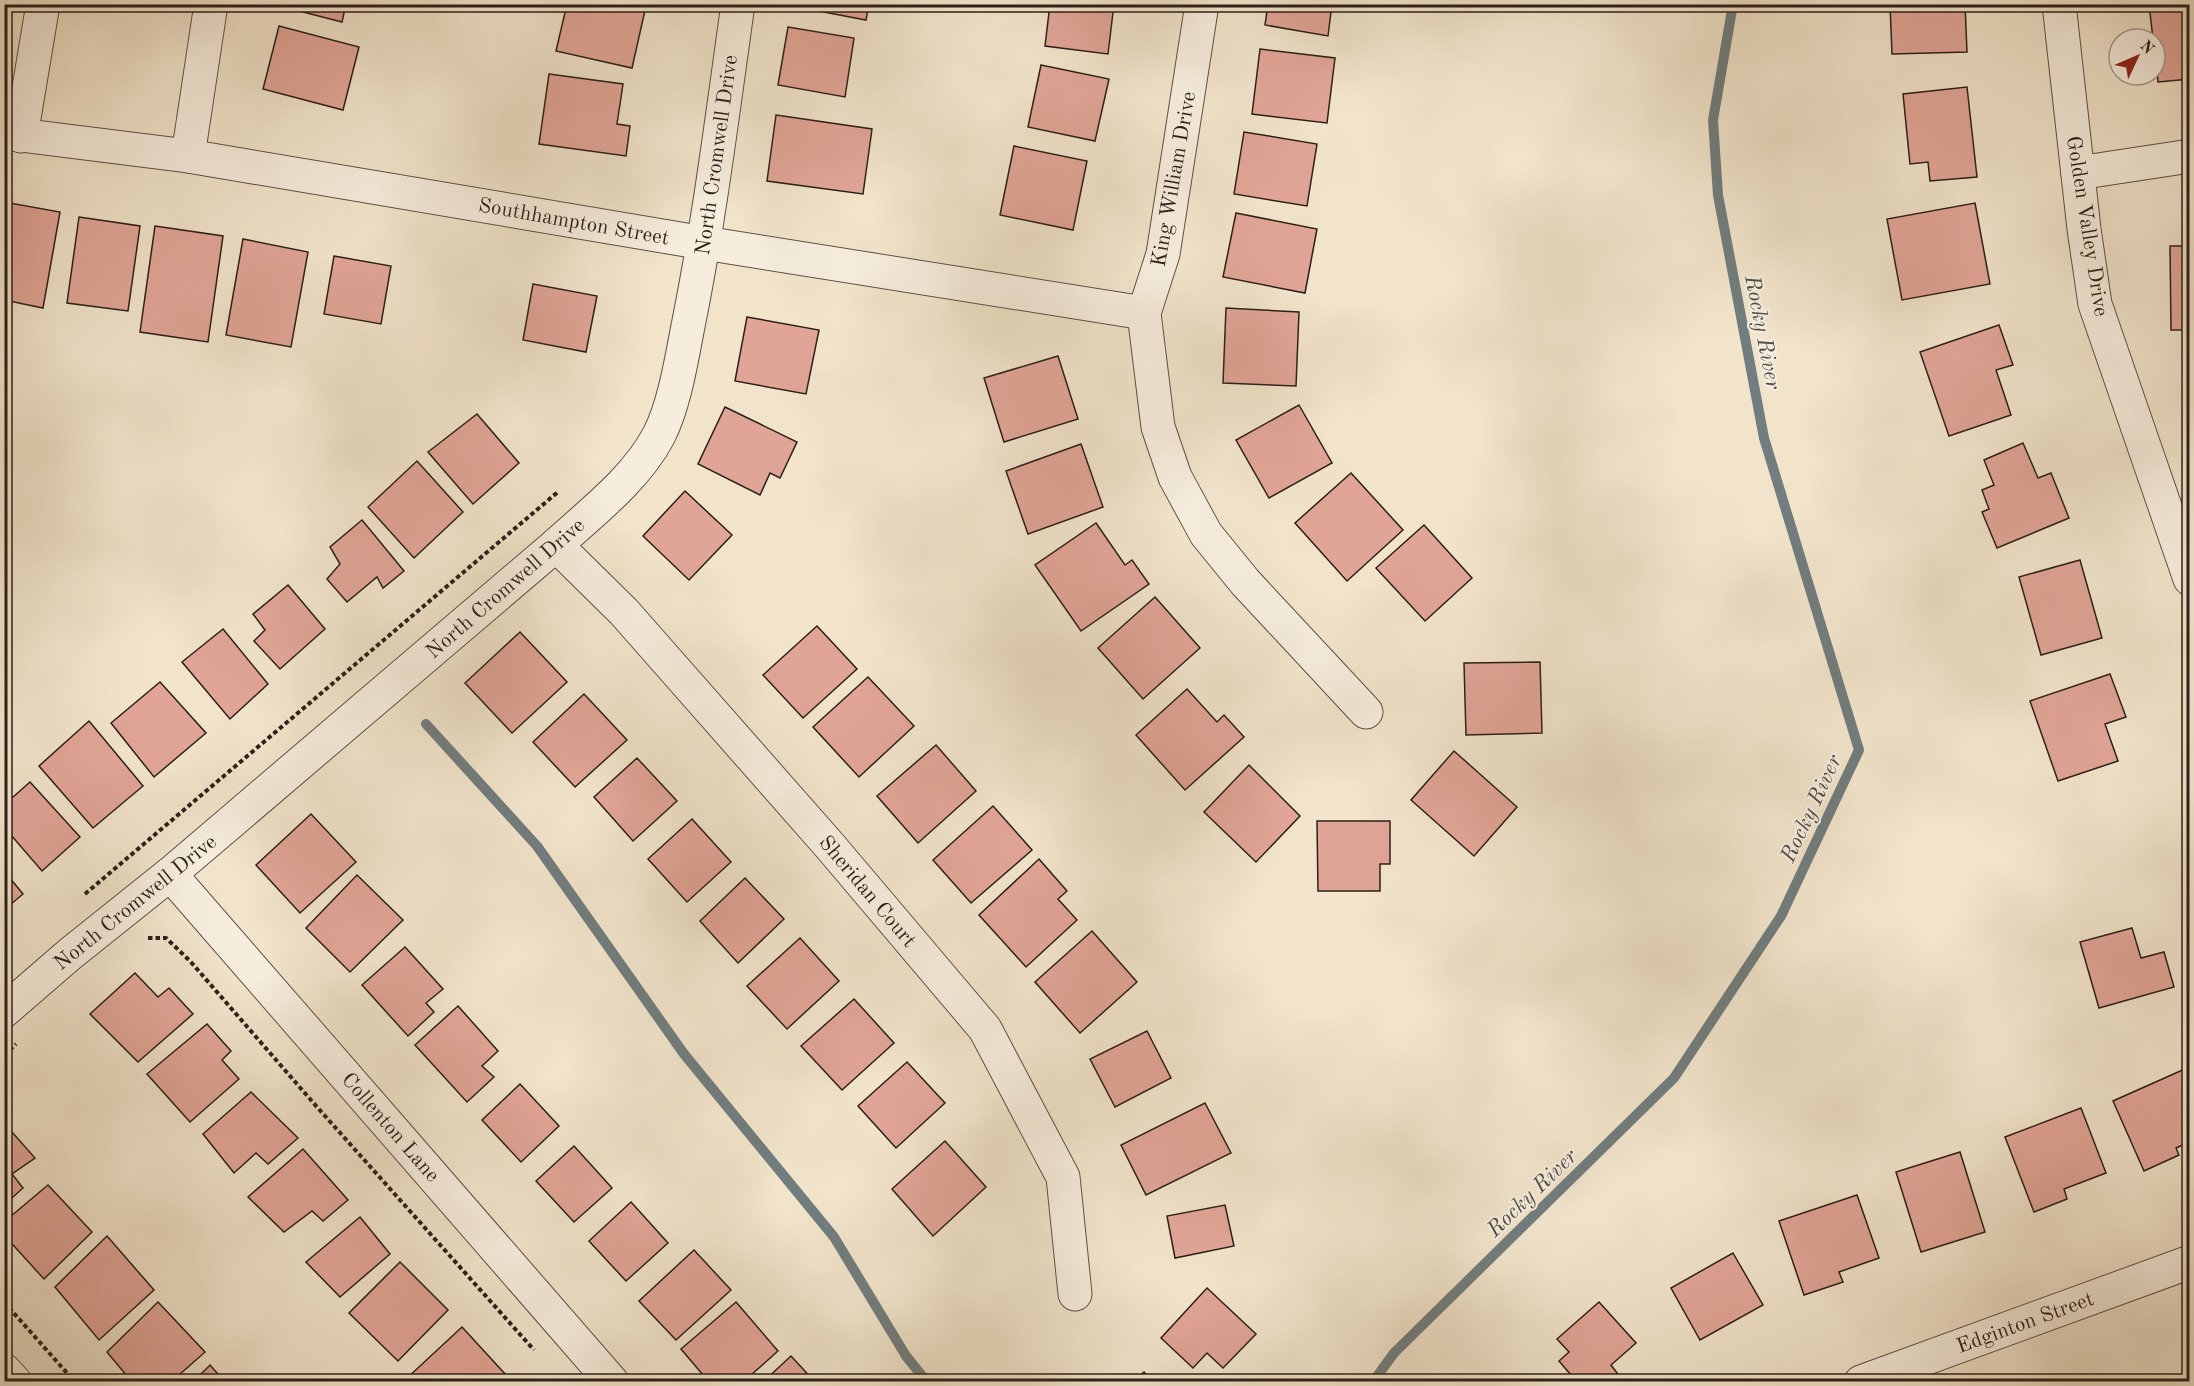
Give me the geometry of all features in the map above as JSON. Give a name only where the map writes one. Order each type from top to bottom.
[{"type":"street","points":[[13,134],[43,4]]},
{"type":"street","points":[[188,156],[211,4]]},
{"type":"street","name":"North Cromwell Drive","points":[[4,1011],[70,954],[170,874],[556,545],[605,501],[636,469],[659,435],[676,385],[704,243],[738,4]]},
{"type":"street","name":"King William Drive","points":[[1202,4],[1163,254],[1144,313],[1158,428],[1175,477],[1206,534],[1245,582],[1366,712]]},
{"type":"street","name":"Golden Valley Drive","points":[[2059,4],[2095,304],[2190,579]]},
{"type":"street","name":"Southhampton Street","points":[[13,134],[188,156],[704,243],[1144,313]]},
{"type":"street","points":[[2078,173],[2190,156]]},
{"type":"street","name":"Sheridan Court","points":[[556,545],[624,612],[830,846],[985,1029],[1063,1177],[1075,1294]]},
{"type":"street","name":"Collenton Lane","points":[[170,874],[612,1382]]},
{"type":"street","name":"Edginton Street","points":[[1861,1382],[2190,1262]]},
{"type":"street","points":[[4,1370],[15,1382]]},
{"type":"path","points":[[77,901],[559,491]]},
{"type":"path","points":[[139,944],[148,938],[166,938],[190,961],[316,1107],[540,1356]]},
{"type":"path","points":[[4,1055],[21,1040]]},
{"type":"path","points":[[4,1302],[75,1382]]},
{"type":"building","points":[[272,4],[346,4],[342,22]]},
{"type":"building","points":[[567,4],[639,4],[646,6],[632,68],[556,51]]},
{"type":"building","points":[[797,4],[869,4],[866,20],[797,7]]},
{"type":"building","points":[[1050,4],[1114,4],[1108,54],[1045,46]]},
{"type":"building","points":[[1268,4],[1332,4],[1328,36],[1265,25]]},
{"type":"building","points":[[1890,4],[1965,4],[1967,52],[1892,54]]},
{"type":"building","points":[[2149,4],[2190,4],[2190,79],[2167,81],[2167,27],[2152,27]]},
{"type":"building","points":[[279,26],[359,47],[343,110],[263,89]]},
{"type":"building","points":[[788,27],[854,38],[845,97],[778,85]]},
{"type":"building","points":[[1260,49],[1335,58],[1327,123],[1252,114]]},
{"type":"building","points":[[1041,65],[1109,79],[1095,141],[1028,127]]},
{"type":"building","points":[[549,74],[623,84],[617,124],[630,126],[626,156],[539,144]]},
{"type":"building","points":[[1967,87],[1977,177],[1930,181],[1928,162],[1910,164],[1903,94]]},
{"type":"building","points":[[776,115],[872,129],[863,194],[767,181]]},
{"type":"building","points":[[1244,132],[1317,144],[1307,206],[1234,194]]},
{"type":"building","points":[[1014,146],[1087,161],[1073,230],[1000,215]]},
{"type":"building","points":[[4,202],[60,212],[43,308],[4,300]]},
{"type":"building","points":[[1975,203],[1990,284],[1902,300],[1887,219]]},
{"type":"building","points":[[1236,213],[1317,229],[1305,293],[1223,277]]},
{"type":"building","points":[[79,217],[140,226],[128,311],[67,303]]},
{"type":"building","points":[[155,226],[223,236],[208,342],[140,332]]},
{"type":"building","points":[[243,239],[308,252],[291,347],[226,335]]},
{"type":"building","points":[[2170,246],[2190,246],[2190,330],[2171,330]]},
{"type":"building","points":[[334,256],[391,266],[381,324],[324,314]]},
{"type":"building","points":[[533,284],[597,296],[586,352],[523,340]]},
{"type":"building","points":[[1226,308],[1299,312],[1296,386],[1223,383]]},
{"type":"building","points":[[747,317],[819,330],[806,394],[735,381]]},
{"type":"building","points":[[1999,325],[2013,365],[1996,370],[2011,415],[1949,436],[1920,352]]},
{"type":"building","points":[[1058,356],[1078,419],[1004,442],[984,378]]},
{"type":"building","points":[[1299,405],[1332,463],[1269,498],[1236,440]]},
{"type":"building","points":[[725,407],[797,442],[780,478],[770,473],[760,495],[698,464]]},
{"type":"building","points":[[477,414],[519,463],[473,504],[428,452]]},
{"type":"building","points":[[2023,443],[2038,478],[2051,473],[2069,518],[1997,548],[1982,512],[1989,509],[1982,490],[1994,485],[1984,460]]},
{"type":"building","points":[[1081,444],[1103,507],[1028,534],[1006,471]]},
{"type":"building","points":[[417,461],[463,512],[414,558],[368,507]]},
{"type":"building","points":[[1351,473],[1403,530],[1347,581],[1295,523]]},
{"type":"building","points":[[685,491],[732,535],[689,580],[643,536]]},
{"type":"building","points":[[362,520],[404,571],[383,588],[377,577],[347,602],[327,579],[340,564],[330,547]]},
{"type":"building","points":[[1096,523],[1125,565],[1132,560],[1149,584],[1081,631],[1035,565]]},
{"type":"building","points":[[1424,525],[1472,578],[1425,621],[1376,568]]},
{"type":"building","points":[[2080,560],[2102,638],[2041,655],[2019,577]]},
{"type":"building","points":[[288,585],[325,629],[280,669],[254,641],[265,630],[253,614]]},
{"type":"building","points":[[1155,597],[1200,648],[1143,699],[1098,648]]},
{"type":"building","points":[[817,626],[857,669],[803,718],[763,675]]},
{"type":"building","points":[[223,629],[268,684],[230,719],[182,662]]},
{"type":"building","points":[[520,632],[567,682],[512,733],[465,683]]},
{"type":"building","points":[[1540,662],[1542,733],[1466,735],[1464,663]]},
{"type":"building","points":[[2110,674],[2126,717],[2105,724],[2118,761],[2058,781],[2030,701]]},
{"type":"building","points":[[868,677],[914,726],[859,777],[813,727]]},
{"type":"building","points":[[160,682],[206,733],[154,777],[111,723]]},
{"type":"building","points":[[1187,689],[1217,722],[1224,715],[1244,737],[1185,790],[1136,735]]},
{"type":"building","points":[[584,694],[627,740],[575,787],[533,742]]},
{"type":"building","points":[[89,721],[143,786],[93,828],[39,766]]},
{"type":"building","points":[[936,745],[976,791],[918,843],[877,796]]},
{"type":"building","points":[[1454,751],[1517,807],[1474,856],[1411,800]]},
{"type":"building","points":[[637,758],[677,801],[633,841],[594,797]]},
{"type":"building","points":[[1249,765],[1300,816],[1256,862],[1204,812]]},
{"type":"building","points":[[30,782],[80,837],[42,871],[4,827],[4,805]]},
{"type":"building","points":[[993,806],[1032,850],[971,903],[933,860]]},
{"type":"building","points":[[311,814],[356,862],[300,913],[256,865]]},
{"type":"building","points":[[692,819],[731,862],[687,902],[648,859]]},
{"type":"building","points":[[1317,821],[1390,821],[1390,864],[1380,864],[1380,891],[1318,891]]},
{"type":"building","points":[[1039,859],[1067,891],[1058,899],[1077,920],[1026,967],[979,915]]},
{"type":"building","points":[[4,871],[23,894],[4,910]]},
{"type":"building","points":[[357,875],[403,920],[350,972],[306,928]]},
{"type":"building","points":[[745,878],[784,919],[738,963],[700,921]]},
{"type":"building","points":[[2132,928],[2141,958],[2164,952],[2174,987],[2099,1008],[2080,942]]},
{"type":"building","points":[[1092,931],[1137,982],[1080,1033],[1035,982]]},
{"type":"building","points":[[800,938],[839,981],[787,1029],[747,986]]},
{"type":"building","points":[[405,947],[443,989],[426,1003],[434,1012],[408,1036],[362,985]]},
{"type":"building","points":[[135,973],[158,997],[169,988],[193,1014],[138,1062],[90,1014]]},
{"type":"building","points":[[854,999],[894,1043],[842,1090],[801,1046]]},
{"type":"building","points":[[458,1006],[498,1051],[482,1066],[494,1077],[467,1102],[415,1045]]},
{"type":"building","points":[[207,1024],[231,1051],[222,1060],[239,1079],[190,1122],[147,1074]]},
{"type":"building","points":[[1147,1031],[1171,1078],[1115,1107],[1090,1059]]},
{"type":"building","points":[[907,1062],[945,1103],[896,1148],[858,1106]]},
{"type":"building","points":[[2187,1068],[2190,1073],[2190,1142],[2176,1148],[2179,1155],[2144,1171],[2113,1101]]},
{"type":"building","points":[[520,1084],[559,1126],[521,1162],[482,1120]]},
{"type":"building","points":[[251,1092],[298,1138],[268,1164],[256,1153],[234,1173],[203,1134]]},
{"type":"building","points":[[1205,1103],[1231,1153],[1146,1195],[1121,1145]]},
{"type":"building","points":[[2081,1108],[2106,1173],[2064,1189],[2067,1199],[2034,1212],[2005,1137]]},
{"type":"building","points":[[4,1123],[35,1158],[12,1174],[23,1188],[4,1205]]},
{"type":"building","points":[[945,1141],[986,1187],[933,1236],[892,1189]]},
{"type":"building","points":[[574,1146],[612,1188],[574,1222],[536,1181]]},
{"type":"building","points":[[303,1149],[348,1200],[323,1221],[312,1211],[284,1232],[248,1197]]},
{"type":"building","points":[[1960,1152],[1985,1232],[1921,1252],[1896,1172]]},
{"type":"building","points":[[48,1185],[92,1232],[44,1279],[4,1235],[4,1222]]},
{"type":"building","points":[[1857,1195],[1879,1258],[1839,1272],[1843,1282],[1804,1295],[1779,1221]]},
{"type":"building","points":[[631,1202],[668,1243],[626,1281],[589,1241]]},
{"type":"building","points":[[1225,1205],[1234,1246],[1175,1258],[1167,1216]]},
{"type":"building","points":[[360,1217],[390,1254],[340,1297],[306,1262]]},
{"type":"building","points":[[107,1236],[154,1290],[99,1340],[55,1287]]},
{"type":"building","points":[[694,1250],[731,1290],[676,1340],[639,1301]]},
{"type":"building","points":[[1733,1253],[1763,1305],[1700,1340],[1671,1288]]},
{"type":"building","points":[[400,1262],[448,1310],[398,1361],[349,1313]]},
{"type":"building","points":[[1207,1288],[1256,1334],[1223,1368],[1207,1353],[1193,1368],[1161,1338]]},
{"type":"building","points":[[158,1302],[205,1352],[171,1382],[132,1382],[107,1352]]},
{"type":"building","points":[[736,1302],[778,1351],[743,1382],[709,1382],[681,1349]]},
{"type":"building","points":[[1599,1302],[1636,1343],[1611,1365],[1624,1382],[1577,1382],[1559,1361],[1569,1352],[1557,1339]]},
{"type":"building","points":[[462,1327],[506,1375],[498,1382],[408,1382],[406,1379]]},
{"type":"building","points":[[791,1356],[815,1382],[763,1382]]},
{"type":"building","points":[[210,1365],[225,1382],[193,1382]]},
{"type":"building","points":[[1144,1372],[1152,1382],[1132,1382]]},
{"type":"waterway","name":"Rocky River","points":[[1373,1382],[1394,1353],[1674,1078],[1781,916],[1859,750],[1764,438],[1718,195],[1713,120],[1733,4]]},
{"type":"waterway","points":[[426,724],[537,846],[684,1054],[834,1237],[906,1356],[927,1382]]}]
